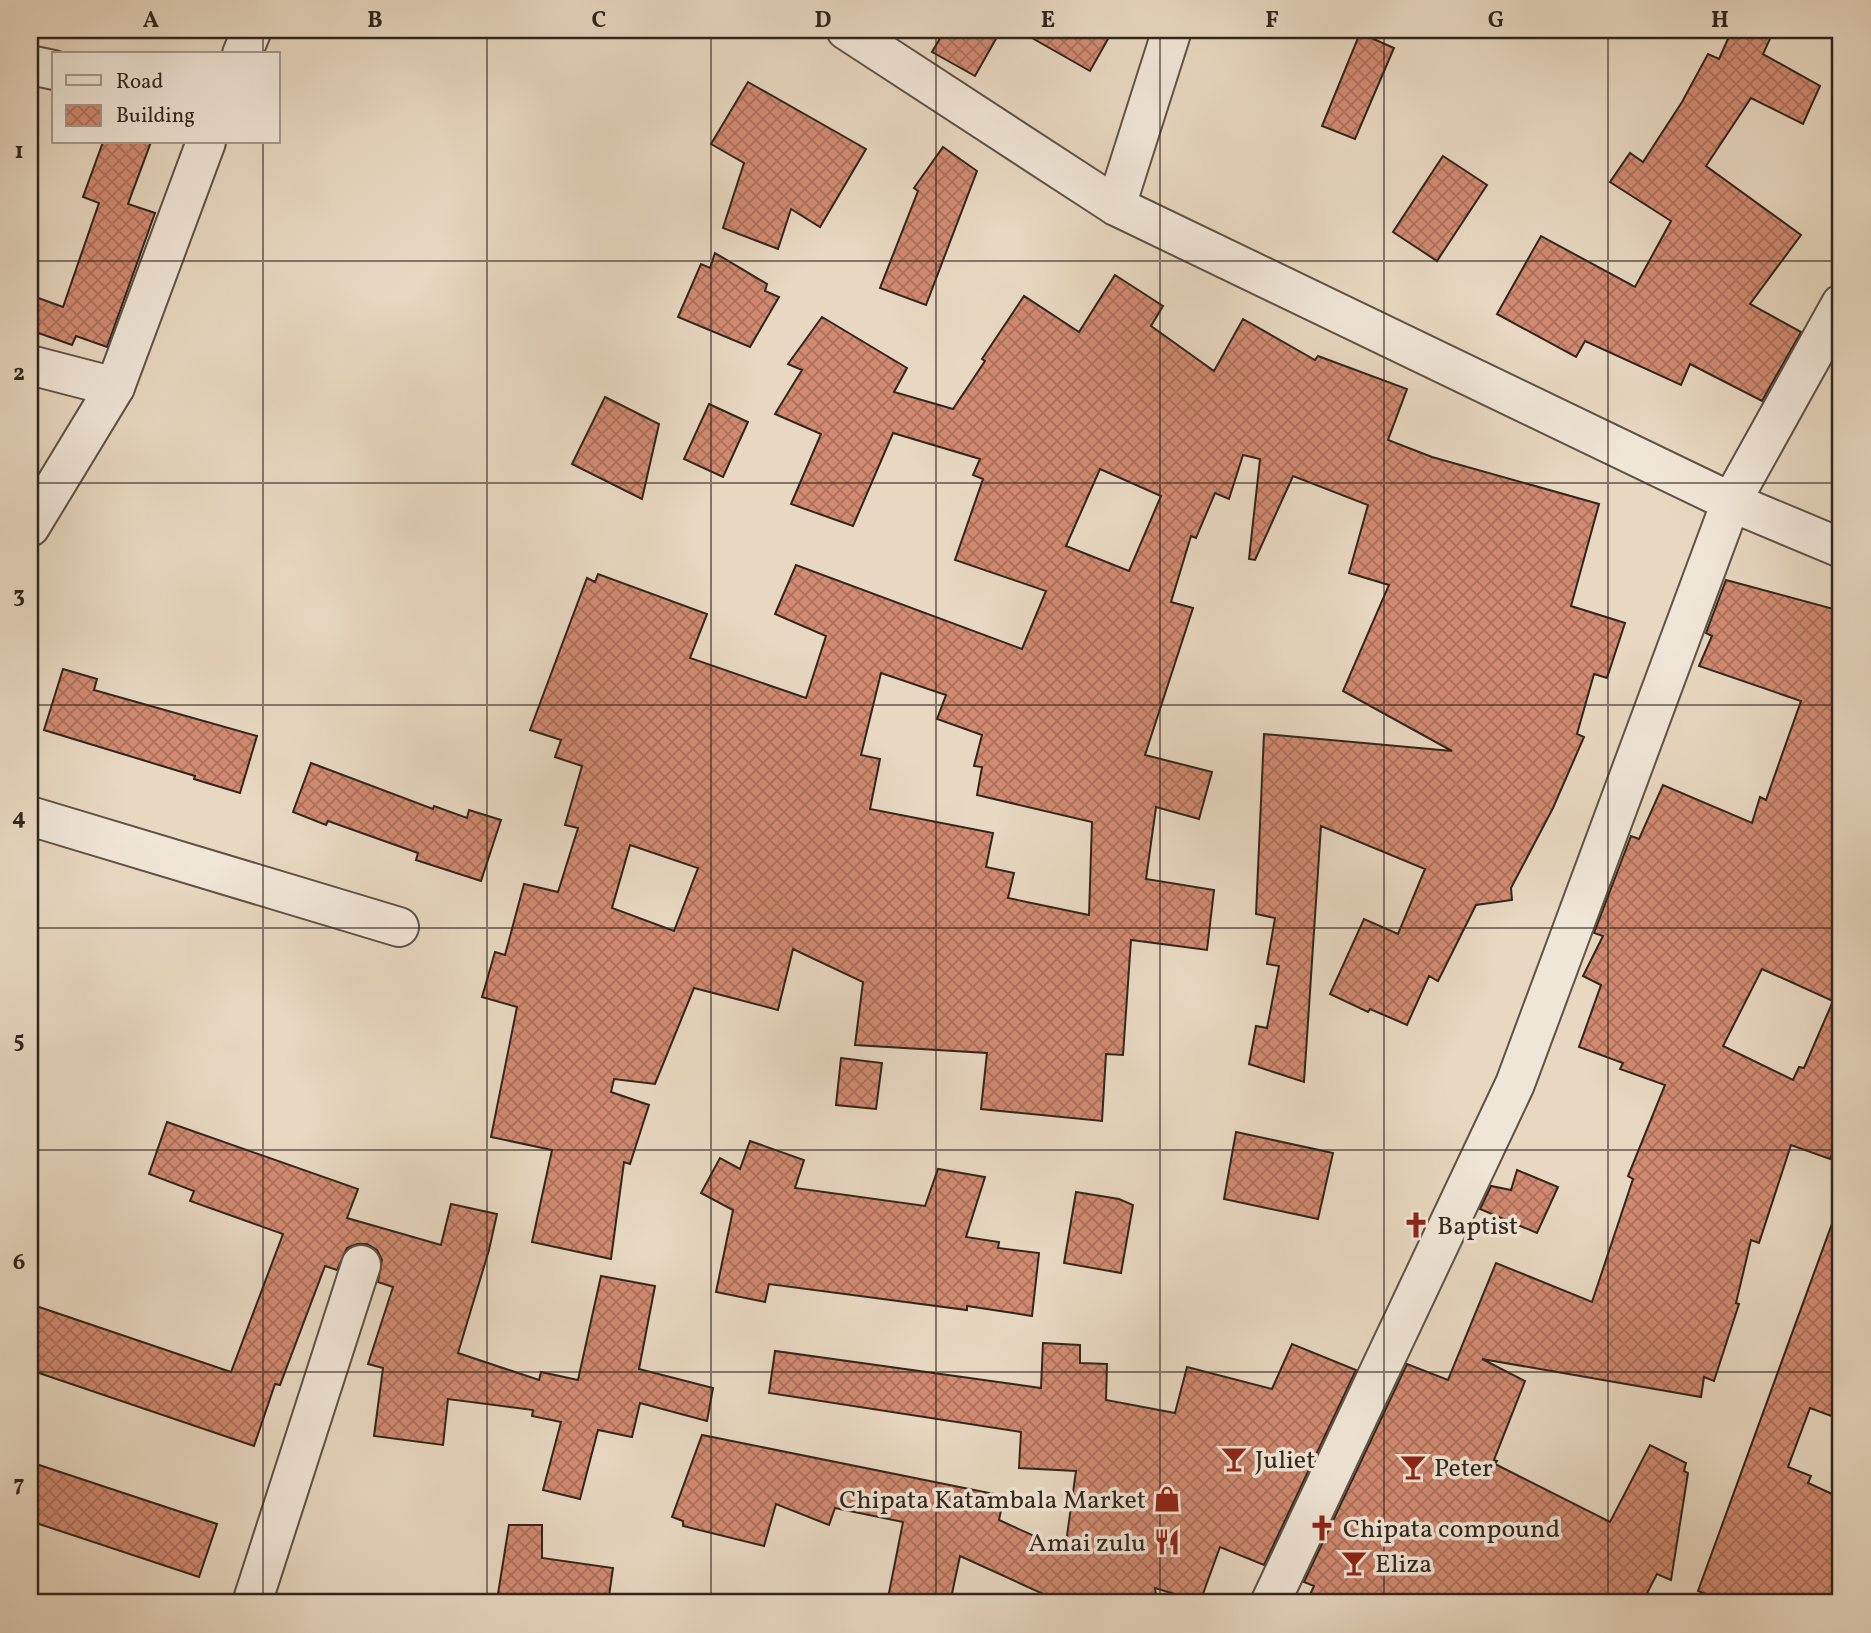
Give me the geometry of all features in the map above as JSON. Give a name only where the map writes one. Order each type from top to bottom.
[{"type":"street","points":[[243,52],[252,30]]},
{"type":"street","points":[[846,30],[1116,206],[1731,502],[1841,548]]},
{"type":"street","points":[[1116,206],[1172,30]]},
{"type":"street","points":[[30,65],[52,70]]},
{"type":"street","points":[[30,527],[115,387],[205,144]]},
{"type":"street","points":[[1270,1603],[1515,1084],[1731,502],[1841,304]]},
{"type":"street","points":[[30,365],[115,387]]},
{"type":"street","points":[[30,816],[399,927]]},
{"type":"street","points":[[252,1603],[360,1265]]},
{"type":"building","points":[[945,30],[1001,30],[975,76],[932,52]]},
{"type":"building","points":[[1018,30],[1113,30],[1090,71]]},
{"type":"building","points":[[1732,30],[1774,30],[1763,54],[1820,86],[1803,124],[1751,98],[1706,166],[1801,235],[1750,304],[1801,332],[1762,401],[1690,364],[1681,385],[1585,341],[1576,357],[1497,314],[1541,236],[1635,287],[1671,221],[1610,182],[1630,153],[1643,162],[1682,102],[1708,54],[1719,59]]},
{"type":"building","points":[[1360,33],[1394,48],[1355,139],[1322,126]]},
{"type":"building","points":[[748,82],[866,149],[820,227],[791,209],[778,249],[723,228],[744,163],[711,144]]},
{"type":"building","points":[[102,144],[150,144],[128,204],[155,213],[107,347],[76,336],[72,345],[30,330],[30,295],[63,307],[99,203],[83,197]]},
{"type":"building","points":[[943,147],[977,171],[926,305],[880,288],[918,191],[914,188]]},
{"type":"building","points":[[1443,156],[1487,185],[1437,261],[1393,232]]},
{"type":"building","points":[[715,253],[767,284],[765,291],[779,297],[750,347],[678,317],[701,264],[710,268]]},
{"type":"building","points":[[1115,275],[1163,306],[1151,326],[1214,371],[1243,319],[1315,360],[1318,356],[1407,389],[1388,440],[1432,457],[1599,504],[1571,606],[1625,623],[1607,678],[1594,674],[1577,734],[1584,737],[1553,808],[1511,888],[1512,900],[1476,905],[1438,981],[1429,976],[1407,1025],[1370,1009],[1368,1012],[1330,994],[1364,919],[1398,934],[1425,869],[1321,826],[1304,1082],[1249,1064],[1256,1026],[1267,1028],[1279,966],[1267,964],[1275,918],[1256,914],[1264,734],[1452,751],[1343,691],[1389,585],[1349,573],[1368,505],[1293,476],[1255,560],[1249,559],[1260,459],[1243,455],[1229,499],[1215,493],[1196,538],[1191,536],[1171,602],[1193,608],[1145,755],[1212,772],[1199,819],[1156,807],[1146,879],[1214,890],[1207,950],[1131,940],[1123,1055],[1106,1054],[1102,1121],[981,1109],[987,1053],[855,1045],[863,982],[793,949],[778,1010],[694,988],[655,1084],[614,1079],[611,1092],[649,1105],[630,1164],[624,1162],[611,1259],[532,1242],[552,1150],[491,1137],[517,1007],[482,997],[495,952],[505,955],[524,884],[558,892],[578,828],[565,825],[582,766],[555,757],[561,740],[530,730],[587,578],[595,582],[598,574],[707,614],[690,658],[806,698],[826,636],[775,614],[796,565],[1022,649],[1046,591],[955,560],[983,479],[973,475],[980,459],[893,433],[853,526],[791,504],[821,434],[775,414],[802,370],[788,364],[822,317],[907,368],[894,392],[953,409],[1024,296],[1079,332]],"holes":[[[1100,469],[1161,496],[1129,571],[1066,546]],[[881,673],[946,695],[937,719],[982,735],[974,766],[982,767],[977,795],[1092,822],[1089,915],[1008,898],[1014,873],[986,867],[993,833],[870,809],[880,759],[861,755]],[[630,845],[698,868],[674,931],[612,908]]]},
{"type":"building","points":[[605,397],[659,424],[642,499],[572,464]]},
{"type":"building","points":[[709,404],[748,422],[723,477],[684,459]]},
{"type":"building","points":[[1726,580],[1841,611],[1841,1130],[1830,1159],[1791,1145],[1759,1243],[1751,1240],[1736,1303],[1739,1304],[1714,1381],[1704,1377],[1701,1397],[1482,1359],[1525,1381],[1494,1460],[1497,1461],[1495,1464],[1610,1522],[1650,1445],[1686,1463],[1684,1471],[1688,1473],[1671,1580],[1657,1574],[1642,1603],[1306,1603],[1314,1586],[1304,1582],[1407,1364],[1448,1380],[1496,1263],[1592,1302],[1633,1179],[1628,1176],[1665,1085],[1620,1069],[1623,1063],[1579,1047],[1601,985],[1583,976],[1603,936],[1594,933],[1631,836],[1639,839],[1663,785],[1752,823],[1760,797],[1766,800],[1801,701],[1699,666],[1712,636],[1706,633]],"holes":[[[1762,969],[1833,1001],[1804,1068],[1799,1067],[1793,1080],[1723,1046]]]},
{"type":"building","points":[[63,669],[97,679],[94,690],[257,736],[240,793],[194,779],[195,776],[44,730]]},
{"type":"building","points":[[311,763],[433,809],[434,806],[467,818],[469,810],[501,820],[481,881],[416,860],[418,853],[328,821],[326,825],[293,812]]},
{"type":"building","points":[[841,1058],[882,1063],[876,1109],[836,1105]]},
{"type":"building","points":[[167,1122],[358,1189],[347,1218],[441,1245],[451,1204],[497,1214],[458,1353],[539,1380],[541,1372],[578,1380],[601,1276],[655,1286],[639,1369],[713,1388],[707,1421],[640,1403],[632,1437],[598,1430],[580,1499],[543,1490],[561,1422],[532,1416],[533,1410],[448,1399],[443,1445],[374,1436],[383,1368],[368,1364],[393,1287],[378,1282],[382,1260],[377,1250],[367,1244],[347,1248],[337,1270],[325,1266],[280,1385],[275,1384],[254,1446],[30,1370],[30,1304],[231,1372],[283,1234],[190,1201],[194,1191],[149,1174]]},
{"type":"building","points":[[1236,1132],[1333,1153],[1318,1219],[1224,1199]]},
{"type":"building","points":[[750,1141],[804,1160],[795,1188],[925,1206],[938,1169],[985,1177],[966,1237],[999,1242],[998,1248],[1039,1253],[1032,1316],[769,1284],[765,1302],[716,1292],[733,1210],[701,1193],[720,1158],[740,1169]]},
{"type":"building","points":[[1517,1170],[1558,1187],[1537,1233],[1480,1209],[1491,1186],[1511,1190]]},
{"type":"building","points":[[1076,1192],[1119,1199],[1133,1205],[1121,1273],[1064,1263]]},
{"type":"building","points":[[1837,1210],[1841,1210],[1841,1399],[1834,1417],[1810,1408],[1788,1467],[1811,1476],[1808,1483],[1841,1498],[1841,1603],[1727,1603],[1698,1591]]},
{"type":"building","points":[[1043,1343],[1080,1345],[1080,1363],[1107,1364],[1106,1400],[1175,1413],[1187,1367],[1272,1389],[1292,1344],[1356,1370],[1264,1565],[1220,1547],[1200,1602],[1155,1588],[1157,1603],[1063,1603],[960,1556],[950,1603],[887,1603],[903,1522],[835,1508],[829,1525],[776,1504],[764,1546],[683,1526],[683,1521],[672,1517],[702,1435],[1004,1496],[999,1520],[1065,1550],[1076,1471],[1019,1468],[1021,1432],[769,1393],[775,1351],[1041,1388]]},
{"type":"building","points":[[30,1462],[217,1524],[199,1577],[30,1521]]},
{"type":"building","points":[[509,1525],[542,1525],[542,1558],[613,1568],[608,1603],[572,1603],[498,1594]]},
{"type":"place","name":"Baptist","points":[[1416,1225]]},
{"type":"place","name":"Juliet","points":[[1234,1459]]},
{"type":"place","name":"Peter","points":[[1413,1467]]},
{"type":"place","name":"Chipata Katambala Market","points":[[1167,1499]]},
{"type":"place","name":"Chipata compound","points":[[1322,1528]]},
{"type":"place","name":"Amai zulu","points":[[1167,1542]]},
{"type":"place","name":"Eliza","points":[[1354,1563]]}]
